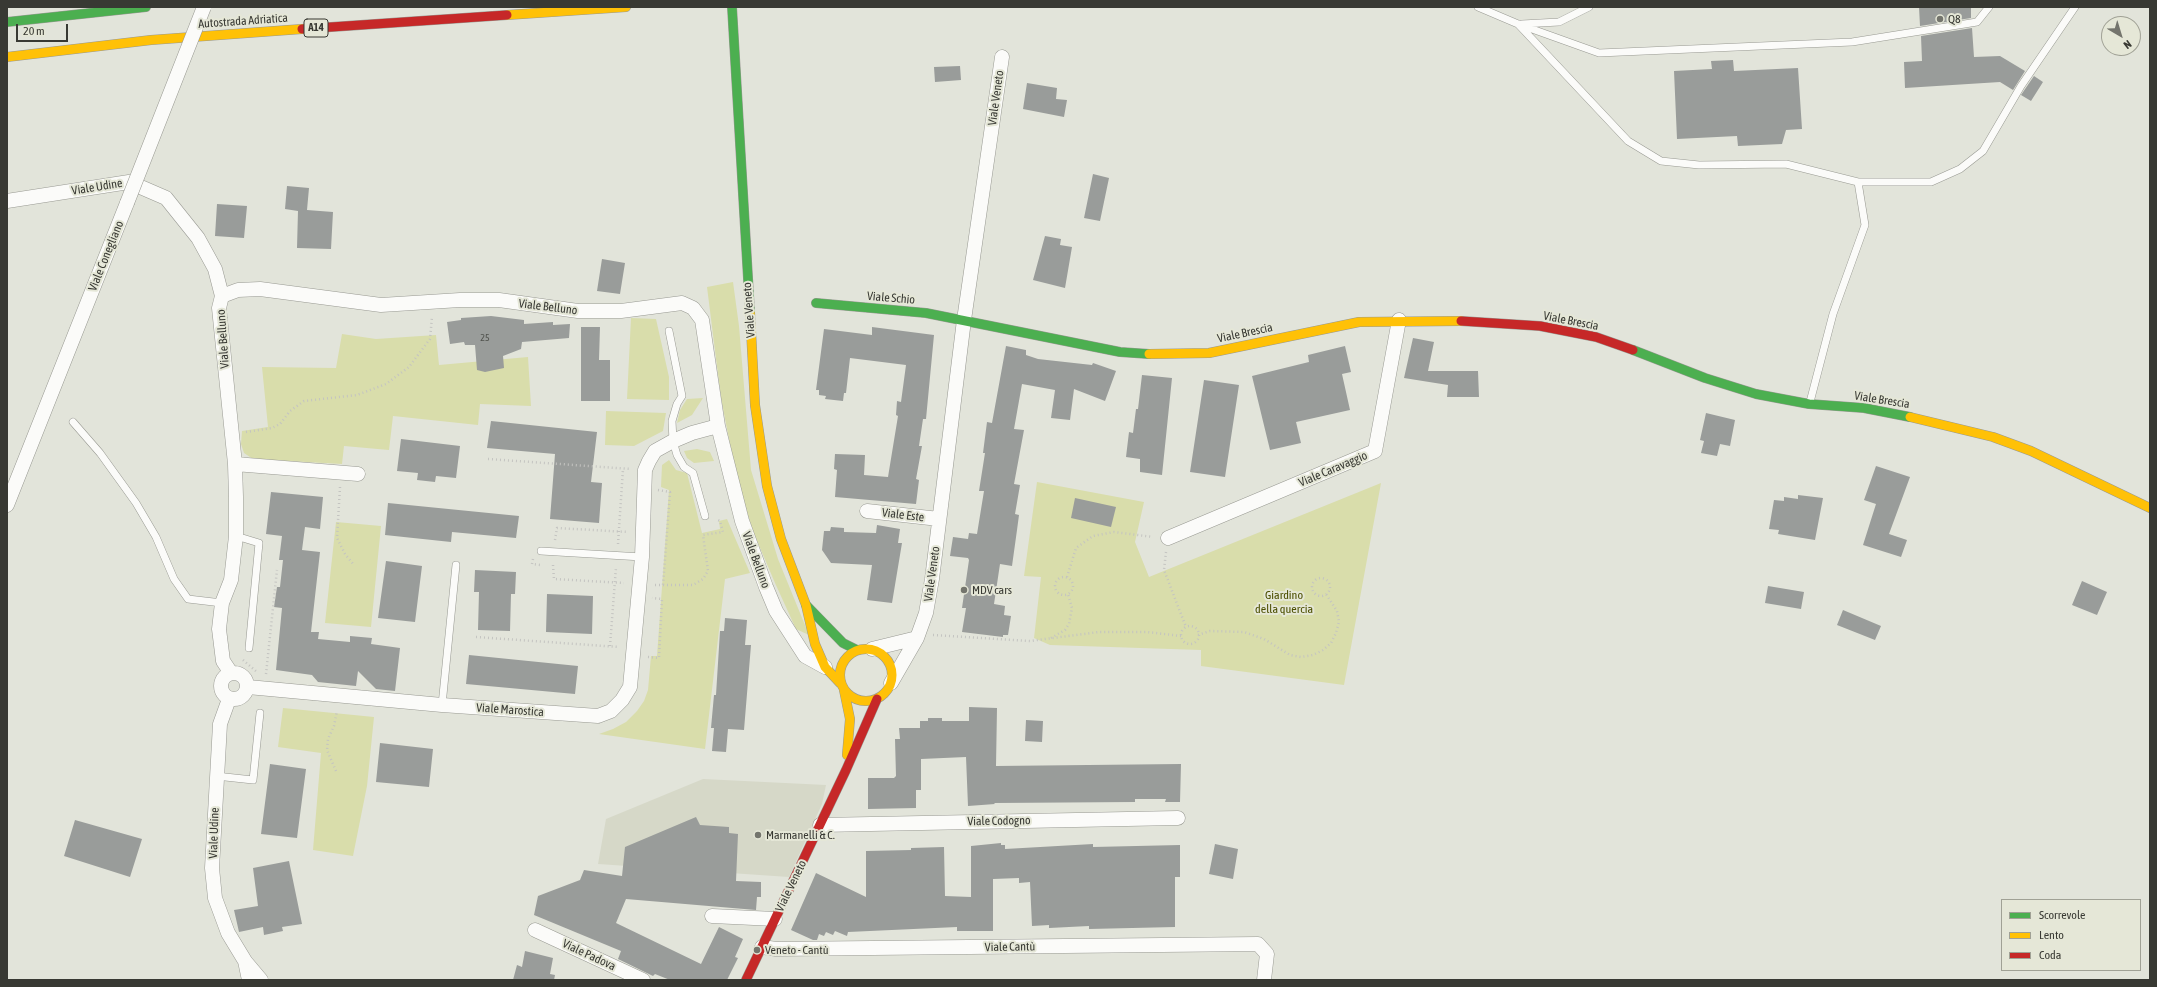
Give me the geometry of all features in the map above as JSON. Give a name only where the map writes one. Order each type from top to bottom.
[{"type":"main road","points":[[7,22],[146,7]]},
{"type":"main road","name":"Autostrada Adriatica","points":[[7,57],[151,40],[626,7]]},
{"type":"main road","name":"Viale Veneto","points":[[732,7],[755,405],[762,454],[767,486],[781,539],[822,644],[825,667],[842,686],[850,719],[846,770]]},
{"type":"main road","name":"Viale Schio","points":[[816,303],[926,313],[964,320]]},
{"type":"main road","name":"Viale Brescia","points":[[964,320],[1120,352],[1161,355],[1209,353],[1359,322],[1399,320],[1462,321],[1540,326],[1596,338],[1720,383],[1756,394],[1809,404],[1864,408],[1928,420],[1993,438],[2031,451],[2150,508]]},
{"type":"main road","name":"Viale Veneto","points":[[806,605],[843,643],[857,650]]},
{"type":"main road","points":[[822,644],[843,643]]},
{"type":"main road","points":[[872,649],[880,653],[891,666],[891,683],[883,695],[877,699],[871,701],[858,701],[853,698],[842,686],[840,667],[850,654],[857,650],[872,649]]},
{"type":"main road","name":"Viale Veneto","points":[[746,980],[846,770],[877,699]]},
{"type":"street","name":"Viale Conegliano","points":[[7,505],[204,7]]},
{"type":"street","name":"Viale Veneto","points":[[891,683],[922,636],[939,519],[964,320],[1002,57]]},
{"type":"street","name":"Viale Udine","points":[[7,201],[129,182],[166,198],[198,238],[215,269],[222,296]]},
{"type":"street","name":"Viale Belluno","points":[[222,603],[231,580],[236,536],[235,464],[220,326],[219,308],[222,296],[238,290],[260,289],[381,305],[432,301],[499,300],[578,311],[621,311],[682,303],[693,308],[702,320],[718,426],[742,521],[776,610],[794,641],[805,656],[825,667]]},
{"type":"street","name":"Viale Caravaggio","points":[[1168,538],[1375,451],[1399,320]]},
{"type":"street","name":"Viale Marostica","points":[[248,687],[442,705],[598,716],[610,711],[622,700],[630,687],[642,557],[645,470],[655,451],[692,433],[718,426]]},
{"type":"street","points":[[235,464],[358,474]]},
{"type":"street","name":"Viale Este","points":[[867,511],[939,519]]},
{"type":"street","points":[[222,603],[219,629],[223,661],[231,673]]},
{"type":"street","points":[[872,649],[922,636]]},
{"type":"street","points":[[794,641],[822,644]]},
{"type":"street","points":[[231,673],[239,674],[246,679],[248,687],[244,695],[237,700],[229,699],[222,694],[220,685],[224,678],[231,673]]},
{"type":"street","name":"Viale Udine","points":[[229,699],[220,724],[216,776],[212,868],[215,898],[228,933],[245,961],[261,980]]},
{"type":"street","name":"Viale Codogno","points":[[820,825],[1178,818]]},
{"type":"street","points":[[712,916],[775,919]]},
{"type":"street","name":"Viale Padova","points":[[535,930],[643,980]]},
{"type":"street","name":"Viale Cantù","points":[[762,947],[776,949],[1258,944],[1267,954],[1264,980]]},
{"type":"street","name":"Viale Udine","points":[[245,961],[249,980]]},
{"type":"lane","points":[[1478,7],[1518,24],[1599,53],[1852,42],[1977,22],[1989,7]]},
{"type":"lane","points":[[1518,24],[1559,22],[1589,7]]},
{"type":"lane","points":[[1518,24],[1628,141],[1661,161],[1699,165],[1786,164],[1858,182],[1931,182],[1960,169],[1983,151],[2021,86],[2075,7]]},
{"type":"lane","points":[[1809,404],[1833,314],[1865,225],[1858,182]]},
{"type":"lane","points":[[669,331],[682,396],[676,404],[672,421],[673,441],[677,455],[684,467],[693,473],[705,516]]},
{"type":"lane","points":[[73,422],[100,453],[136,503],[156,537],[174,579],[188,599],[222,603]]},
{"type":"lane","points":[[236,536],[259,543],[249,648]]},
{"type":"lane","points":[[541,551],[642,557]]},
{"type":"lane","points":[[442,705],[456,565]]},
{"type":"lane","points":[[216,776],[253,780],[260,713]]},
{"type":"path","points":[[232,434],[272,428],[280,424],[290,411],[304,401],[357,395],[372,390],[392,380],[409,367],[430,339],[432,301]]},
{"type":"path","points":[[488,459],[645,470]]},
{"type":"path","points":[[341,473],[337,538],[344,554],[354,565]]},
{"type":"path","points":[[663,585],[693,584],[703,579],[708,571],[703,535],[723,532],[720,521],[705,516]]},
{"type":"path","points":[[1067,577],[1076,548],[1093,536],[1114,532],[1168,538],[1164,570],[1186,627]]},
{"type":"path","points":[[266,676],[277,570]]},
{"type":"path","points":[[1067,577],[1074,585],[1072,591],[1068,594],[1060,594],[1056,587],[1058,579],[1067,577]]},
{"type":"path","points":[[1322,579],[1327,582],[1329,589],[1326,594],[1319,596],[1314,593],[1312,586],[1315,581],[1322,579]]},
{"type":"path","points":[[647,657],[658,658],[662,599],[650,598],[651,591]]},
{"type":"path","points":[[1044,641],[1065,630],[1069,624],[1072,608],[1068,594]]},
{"type":"path","points":[[1198,635],[1210,631],[1244,632],[1264,639],[1290,655],[1302,657],[1313,655],[1323,650],[1331,643],[1339,622],[1337,611],[1326,594]]},
{"type":"path","points":[[1186,627],[1194,628],[1198,635],[1197,640],[1190,644],[1183,641],[1181,636],[1182,631],[1186,627]]},
{"type":"path","points":[[922,636],[1044,641],[1098,632],[1147,632],[1181,636]]},
{"type":"path","points":[[476,637],[621,647],[633,653]]},
{"type":"path","points":[[336,771],[327,750],[328,740],[334,726],[341,696]]},
{"type":"shaded area","points":[[703,779],[826,785],[822,804],[789,877],[598,864],[606,819]]},
{"type":"green space","points":[[733,282],[739,326],[751,470],[778,559],[809,635],[796,629],[775,583],[752,529],[736,475],[721,398],[707,287]]},
{"type":"green space","points":[[631,318],[656,319],[669,377],[669,400],[627,399]]},
{"type":"green space","points":[[342,334],[376,339],[436,335],[439,365],[528,357],[531,406],[480,404],[478,425],[393,416],[389,450],[344,446],[342,464],[253,459],[244,453],[241,444],[242,431],[268,427],[262,367],[336,368]]},
{"type":"green space","points":[[703,398],[692,415],[677,423],[680,410],[687,399]]},
{"type":"green space","points":[[606,411],[666,413],[663,431],[634,446],[605,445]]},
{"type":"green space","points":[[697,449],[710,452],[714,461],[694,463],[687,458],[684,451]]},
{"type":"green space","points":[[669,460],[676,470],[687,473],[702,533],[720,529],[719,521],[727,519],[750,573],[725,579],[705,749],[599,734],[626,722],[637,711],[644,701],[648,690],[651,656],[657,656],[669,490],[661,487],[662,465]]},
{"type":"green space","name":"Giardino della quercia","points":[[1037,482],[1144,502],[1135,542],[1149,577],[1381,483],[1344,685],[1201,666],[1201,650],[1050,645],[1034,638],[1041,577],[1024,576]]},
{"type":"green space","points":[[336,522],[381,526],[371,627],[325,623]]},
{"type":"green space","points":[[283,708],[374,717],[367,786],[353,856],[313,850],[321,753],[278,747]]},
{"type":"building","points":[[1919,7],[1971,7],[1971,18],[1920,26]]},
{"type":"building","points":[[1972,28],[1974,57],[2000,56],[2025,71],[2013,90],[2000,82],[1905,88],[1904,62],[1922,61],[1921,36]]},
{"type":"building","points":[[1733,60],[1734,71],[1798,68],[1802,129],[1786,130],[1782,144],[1738,146],[1737,136],[1677,139],[1674,71],[1712,69],[1711,61]]},
{"type":"building","points":[[960,66],[961,80],[935,82],[934,67]]},
{"type":"building","points":[[2034,76],[2043,82],[2031,101],[2021,95]]},
{"type":"building","points":[[1027,83],[1057,88],[1056,99],[1067,100],[1064,117],[1023,109]]},
{"type":"building","points":[[1093,174],[1109,178],[1100,221],[1084,218]]},
{"type":"building","points":[[287,186],[309,188],[307,210],[333,212],[331,249],[297,248],[298,211],[285,209]]},
{"type":"building","points":[[217,204],[247,206],[244,238],[215,236]]},
{"type":"building","points":[[1045,236],[1061,239],[1060,245],[1072,247],[1065,288],[1033,280]]},
{"type":"building","points":[[602,259],[625,263],[620,294],[597,291]]},
{"type":"building","points":[[491,316],[524,320],[524,324],[553,322],[553,325],[570,324],[569,338],[522,342],[521,349],[503,356],[504,368],[485,372],[477,370],[475,345],[465,345],[464,342],[450,344],[447,322],[461,320],[461,318]]},
{"type":"building","points":[[581,327],[600,327],[599,360],[610,360],[610,401],[581,401]]},
{"type":"building","points":[[872,327],[934,335],[926,419],[923,419],[919,446],[922,446],[916,479],[919,480],[916,504],[835,497],[837,470],[834,469],[835,454],[865,455],[864,475],[888,477],[898,416],[896,415],[897,401],[901,402],[906,365],[850,358],[846,393],[844,393],[843,401],[825,399],[826,396],[819,395],[819,390],[816,390],[824,329],[872,335]]},
{"type":"building","points":[[1413,338],[1434,342],[1428,371],[1478,371],[1479,397],[1447,397],[1448,385],[1404,378]]},
{"type":"building","points":[[1006,346],[1026,350],[1026,355],[1038,359],[1092,365],[1093,363],[1116,371],[1105,401],[1074,389],[1070,420],[1051,418],[1055,390],[1022,384],[1014,429],[1024,430],[1014,484],[1020,485],[1015,514],[1019,515],[1012,566],[1000,564],[994,604],[1005,606],[1004,615],[1011,616],[1008,635],[1003,635],[1003,637],[962,632],[966,608],[962,608],[969,560],[968,558],[950,556],[953,537],[968,539],[969,533],[977,534],[984,491],[979,491],[985,453],[983,453],[987,422],[992,423]]},
{"type":"building","points":[[1345,346],[1351,372],[1342,374],[1350,410],[1296,422],[1301,443],[1270,450],[1252,376],[1309,362],[1308,355]]},
{"type":"building","points":[[1142,375],[1172,378],[1162,475],[1140,472],[1140,459],[1126,457],[1129,432],[1133,433],[1136,409],[1138,409]]},
{"type":"building","points":[[1204,380],[1239,385],[1225,477],[1190,472]]},
{"type":"building","points":[[1706,413],[1735,420],[1730,446],[1720,444],[1717,456],[1701,453],[1704,441],[1700,440]]},
{"type":"building","points":[[491,421],[597,432],[591,482],[602,483],[599,523],[550,519],[555,454],[487,448]]},
{"type":"building","points":[[401,439],[460,446],[456,478],[436,476],[435,482],[417,480],[418,473],[397,471]]},
{"type":"building","points":[[1876,466],[1910,477],[1889,534],[1907,540],[1901,557],[1863,545],[1876,504],[1864,500]]},
{"type":"building","points":[[271,492],[323,497],[320,529],[305,527],[302,550],[320,552],[311,632],[319,632],[318,639],[350,642],[350,636],[372,638],[371,644],[400,648],[395,691],[376,689],[358,671],[356,686],[318,682],[312,675],[276,670],[282,608],[274,607],[277,587],[280,587],[283,560],[279,560],[282,536],[266,534]]},
{"type":"building","points":[[1798,495],[1823,498],[1815,540],[1778,534],[1779,530],[1769,529],[1774,500],[1784,501],[1784,497],[1798,499]]},
{"type":"building","points":[[1075,498],[1116,507],[1111,527],[1071,518]]},
{"type":"building","points":[[388,503],[519,516],[516,538],[452,532],[451,542],[385,535]]},
{"type":"building","points":[[877,525],[900,529],[898,543],[902,543],[892,603],[867,600],[872,565],[831,563],[822,550],[824,531],[830,531],[831,527],[844,528],[844,532],[876,533]]},
{"type":"building","points":[[386,561],[422,566],[415,622],[378,618]]},
{"type":"building","points":[[475,570],[516,572],[515,594],[511,594],[510,631],[478,630],[479,592],[474,592]]},
{"type":"building","points":[[2082,581],[2107,592],[2097,615],[2072,605]]},
{"type":"building","points":[[1768,586],[1804,592],[1801,609],[1765,603]]},
{"type":"building","points":[[547,594],[593,596],[592,634],[546,632]]},
{"type":"building","points":[[1843,610],[1881,626],[1875,640],[1837,625]]},
{"type":"building","points":[[725,618],[747,620],[745,645],[751,645],[744,730],[728,729],[726,752],[712,751],[714,728],[711,728],[714,695],[716,695],[720,631],[724,631]]},
{"type":"building","points":[[469,655],[578,666],[575,694],[466,684]]},
{"type":"building","points":[[969,707],[997,708],[996,766],[1181,764],[1180,802],[1165,802],[1166,799],[1135,799],[1135,802],[994,803],[995,804],[968,806],[966,757],[921,759],[921,790],[916,790],[916,808],[868,809],[868,778],[894,778],[896,776],[895,739],[900,739],[899,728],[920,728],[920,721],[928,721],[928,718],[942,718],[942,721],[969,721]]},
{"type":"building","points":[[1026,720],[1043,721],[1042,742],[1025,741]]},
{"type":"building","points":[[380,743],[433,749],[429,787],[376,782]]},
{"type":"building","points":[[270,764],[306,769],[297,838],[261,834]]},
{"type":"building","points":[[696,817],[700,825],[729,827],[729,833],[738,834],[736,881],[761,882],[761,897],[757,897],[756,910],[626,899],[616,923],[701,964],[719,927],[743,939],[735,957],[738,958],[727,980],[670,980],[655,974],[653,976],[618,959],[621,951],[534,915],[538,896],[580,880],[584,870],[622,876],[625,847]]},
{"type":"building","points":[[75,820],[142,839],[130,877],[64,856]]},
{"type":"building","points":[[1001,843],[1001,845],[1005,845],[1005,849],[1093,844],[1093,847],[1180,845],[1180,877],[1175,877],[1175,927],[1089,929],[1089,926],[1049,928],[1049,925],[1032,926],[1030,882],[1019,883],[1019,878],[993,879],[993,931],[957,931],[957,927],[848,932],[847,936],[835,931],[833,935],[826,932],[824,936],[819,934],[817,940],[813,940],[791,930],[816,873],[866,897],[866,851],[911,850],[911,848],[944,847],[945,896],[971,897],[971,846]]},
{"type":"building","points":[[1215,844],[1238,849],[1233,879],[1209,874]]},
{"type":"building","points":[[289,861],[302,924],[282,927],[283,931],[264,935],[263,927],[239,932],[234,910],[258,906],[253,868]]},
{"type":"building","points":[[525,951],[553,958],[550,974],[555,975],[554,980],[513,980],[517,965],[522,967]]},
{"type":"traffic: fast","points":[[7,22],[146,7]]},
{"type":"traffic: fast","points":[[732,7],[750,312]]},
{"type":"traffic: fast","points":[[816,303],[926,313],[1120,352],[1149,354]]},
{"type":"traffic: fast","points":[[1633,350],[1705,378],[1756,394],[1809,404],[1864,408],[1910,417]]},
{"type":"traffic: fast","points":[[806,605],[843,643],[857,650]]},
{"type":"traffic: slow","points":[[507,15],[626,7]]},
{"type":"traffic: slow","points":[[7,57],[151,40],[302,29]]},
{"type":"traffic: slow","points":[[750,312],[755,405],[767,486],[781,539],[806,605],[815,644],[825,667],[840,683]]},
{"type":"traffic: slow","points":[[1149,354],[1209,353],[1359,322],[1461,321]]},
{"type":"traffic: slow","points":[[1910,417],[1993,437],[2031,451],[2150,508]]},
{"type":"traffic: slow","points":[[861,649],[871,649],[885,656],[892,670],[892,675],[892,680],[885,694],[871,701],[861,701],[851,697],[844,690],[840,680],[840,670],[844,660],[851,653],[861,649]]},
{"type":"traffic: slow","points":[[844,690],[850,719],[847,755]]},
{"type":"traffic: jam","points":[[302,29],[507,15]]},
{"type":"traffic: jam","points":[[1461,321],[1540,326],[1596,337],[1633,350]]},
{"type":"traffic: jam","points":[[746,980],[846,770],[877,699]]},
{"type":"place","name":"Q8","points":[[1940,19]]},
{"type":"place","name":"MDV cars","points":[[964,590]]},
{"type":"place","name":"Marmanelli & C.","points":[[758,835]]},
{"type":"place","name":"Veneto - Cantù","points":[[757,950]]}]
